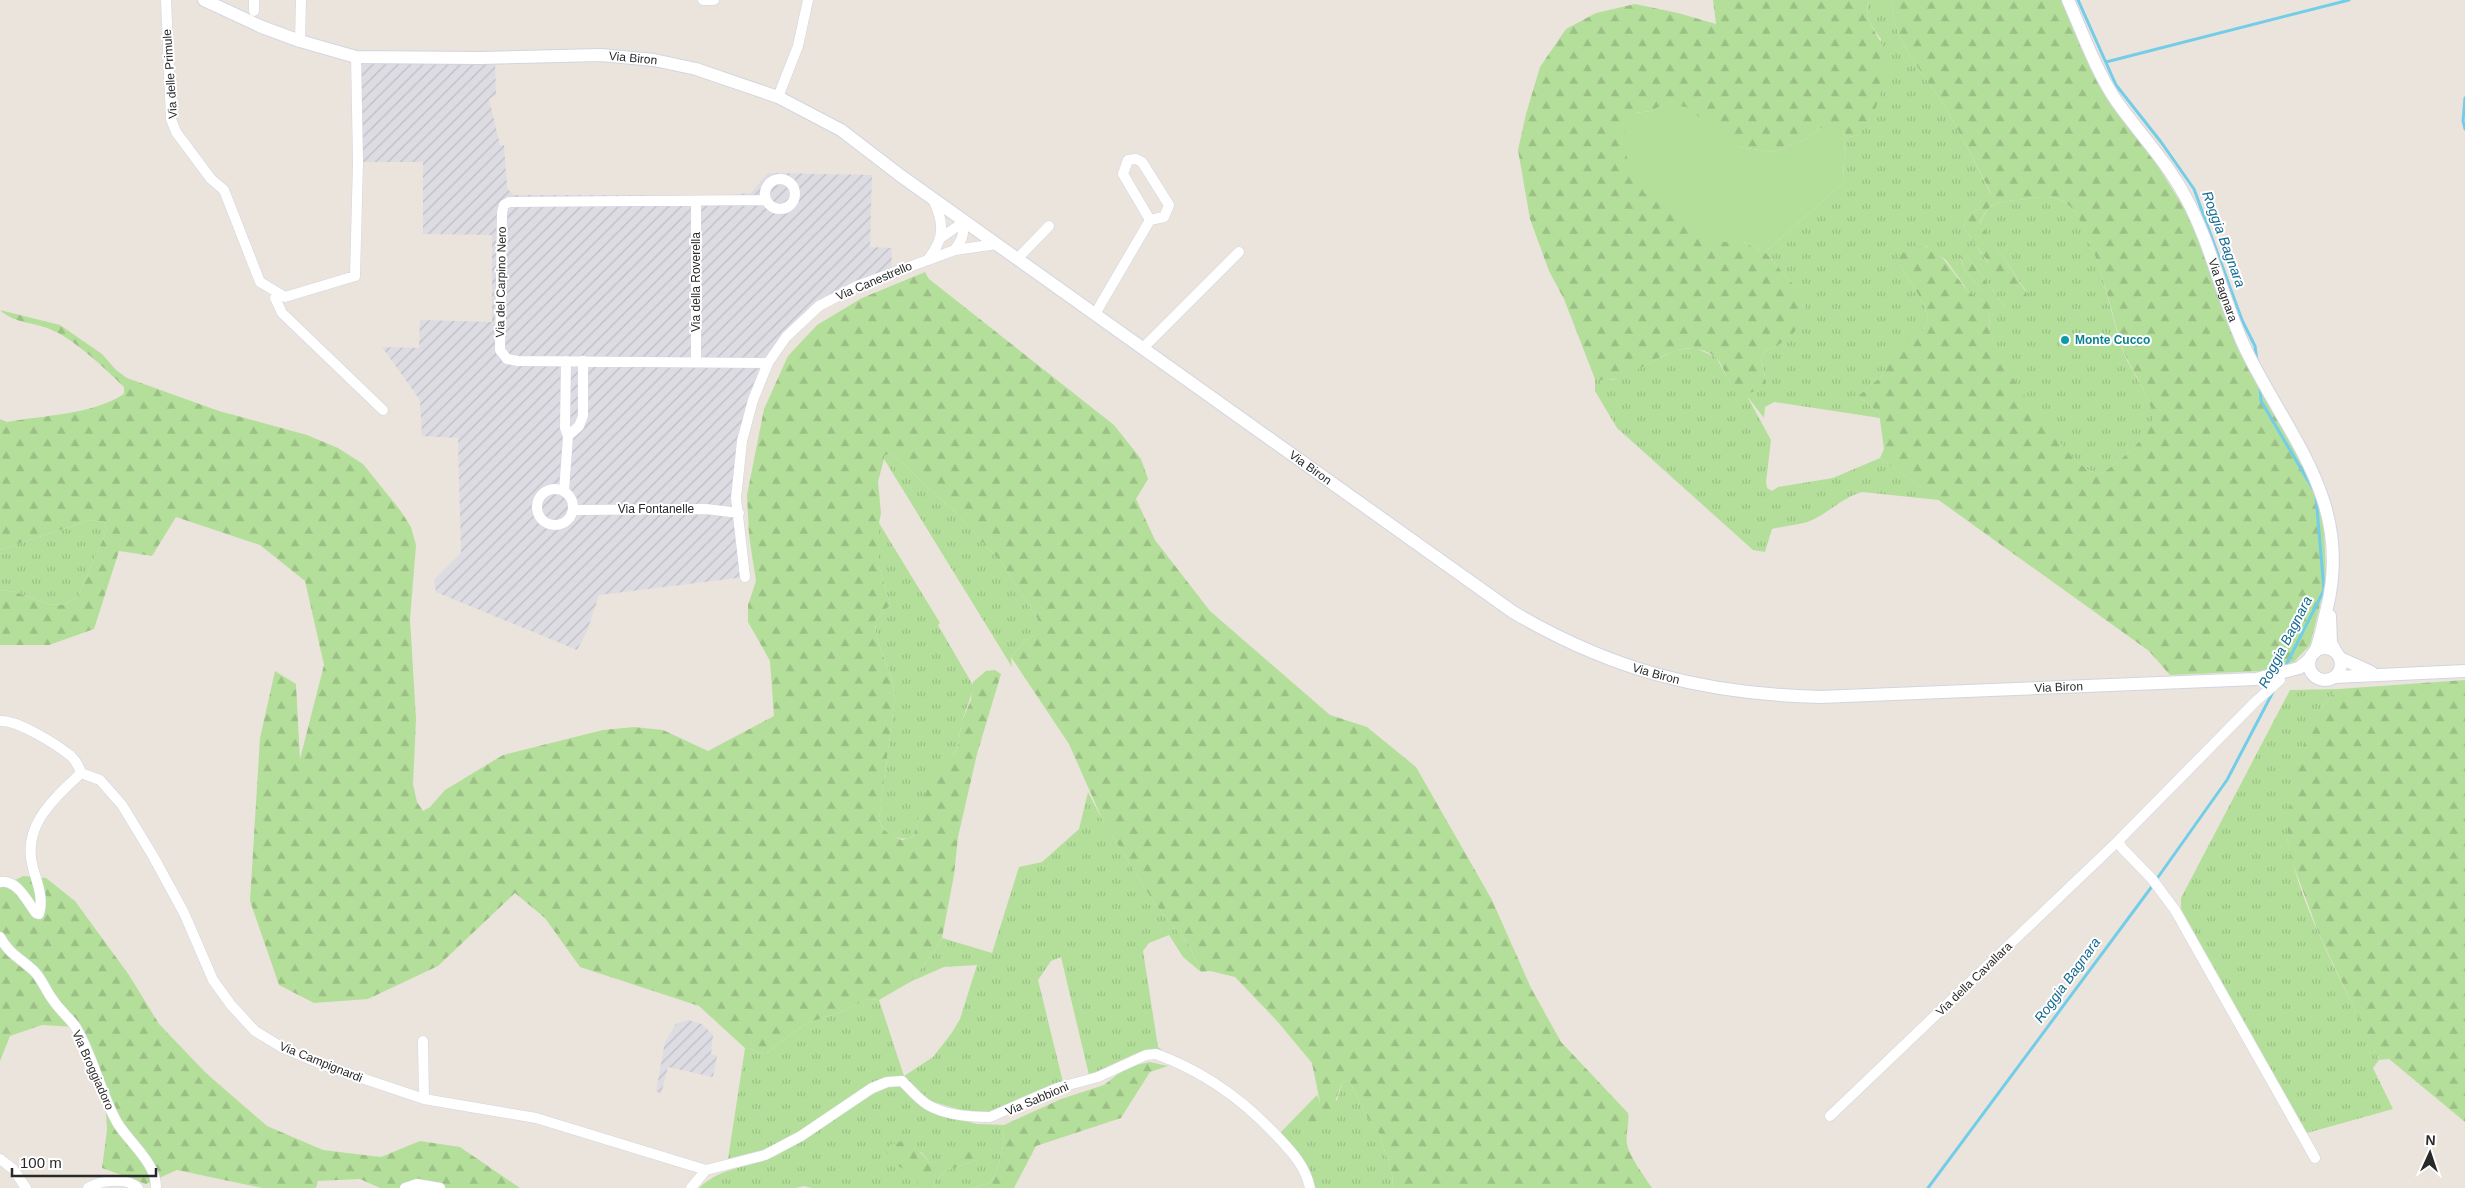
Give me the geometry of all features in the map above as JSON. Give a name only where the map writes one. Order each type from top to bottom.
[{"type":"street","name":"Via delle Primule","points":[[166,0],[171,119],[176,132],[206,171],[224,190],[260,282],[277,294],[275,298],[282,313],[383,410]]},
{"type":"street","name":"Via Biron","points":[[204,0],[262,27],[300,41],[356,57],[480,58],[601,55],[646,59],[696,69],[778,97],[841,130],[901,176],[932,196],[1513,612],[1539,627],[1613,661],[1698,686],[1733,691],[1820,698],[2260,679],[2280,680],[2314,676]]},
{"type":"street","points":[[254,0],[254,11]]},
{"type":"street","points":[[300,41],[301,0]]},
{"type":"street","points":[[703,0],[714,0]]},
{"type":"street","points":[[778,97],[798,46],[808,0]]},
{"type":"street","name":"Via Bagnara","points":[[2068,0],[2108,87],[2117,102],[2150,142],[2186,197],[2209,248],[2236,329],[2318,483],[2330,528],[2334,559],[2330,598],[2330,632],[2338,655]]},
{"type":"street","points":[[277,294],[285,298],[355,276],[358,162],[356,57]]},
{"type":"street","points":[[1095,314],[1150,220],[1164,217],[1169,205],[1142,162],[1136,159],[1128,160],[1123,174],[1150,220]]},
{"type":"street","points":[[932,196],[940,213],[942,237]]},
{"type":"street","name":"Via del Carpino Nero","points":[[766,200],[696,202],[517,200],[504,205],[502,212],[500,350],[508,359],[518,361],[768,363]]},
{"type":"street","name":"Via della Roverella","points":[[696,202],[696,362]]},
{"type":"street","points":[[929,258],[942,237],[965,221]]},
{"type":"street","points":[[955,250],[962,238],[965,221]]},
{"type":"street","points":[[1018,258],[1049,226]]},
{"type":"street","name":"Via Canestrello","points":[[746,578],[736,498],[742,440],[753,400],[768,363],[786,337],[819,306],[857,286],[955,250],[997,244]]},
{"type":"street","points":[[1143,348],[1239,252]]},
{"type":"street","points":[[564,492],[568,436],[565,428],[566,361]]},
{"type":"street","points":[[568,436],[579,426],[583,416],[583,361]]},
{"type":"street","points":[[552,490],[564,492],[571,499],[573,510],[568,520],[557,525],[545,522],[538,513],[539,501],[542,496],[552,490]]},
{"type":"street","name":"Via Fontanelle","points":[[573,510],[706,509],[739,513]]},
{"type":"street","name":"Via Bagnara","points":[[2312,655],[2330,598]]},
{"type":"street","points":[[2376,674],[2323,648],[2312,655],[2309,666],[2314,676],[2323,680],[2334,677],[2376,674],[2465,671]]},
{"type":"street","name":"Via Biron","points":[[2260,679],[2299,668],[2312,655]]},
{"type":"street","points":[[2334,677],[2340,668],[2338,655]]},
{"type":"street","points":[[2255,702],[2260,679]]},
{"type":"street","name":"Via della Cavallara","points":[[1830,1116],[2118,842],[2255,702],[2280,680]]},
{"type":"street","name":"Via Campignardi","points":[[0,721],[7,720],[39,736],[72,757],[81,773],[100,780],[122,804],[184,913],[213,980],[231,1005],[254,1031],[283,1048],[326,1066],[424,1099],[536,1118],[706,1170]]},
{"type":"street","points":[[0,882],[8,881],[16,886],[36,913],[39,914],[42,905],[30,858],[30,841],[33,830],[41,815],[81,773]]},
{"type":"street","points":[[2118,842],[2152,878],[2175,910],[2315,1158]]},
{"type":"street","name":"Via Broggiadoro","points":[[0,936],[7,949],[35,972],[52,1000],[75,1027],[105,1092],[111,1111],[142,1154],[156,1180],[156,1188]]},
{"type":"street","points":[[424,1041],[424,1099]]},
{"type":"street","name":"Via Sabbioni","points":[[706,1170],[765,1155],[801,1136],[872,1088],[887,1082],[902,1081],[927,1104],[937,1109],[979,1117],[990,1117],[1057,1088],[1098,1077],[1146,1055],[1156,1054],[1174,1060],[1216,1082],[1247,1106],[1301,1164],[1310,1188]]},
{"type":"street","points":[[0,1159],[13,1168],[26,1188]]},
{"type":"street","points":[[690,1188],[706,1170]]},
{"type":"street","points":[[88,1188],[103,1181],[129,1184],[138,1188]]},
{"type":"street","points":[[406,1188],[417,1184],[440,1188]]},
{"type":"shaded area","points":[[356,57],[495,58],[496,95],[489,99],[500,145],[504,145],[507,188],[513,195],[727,195],[751,193],[768,173],[872,175],[870,247],[892,248],[891,273],[819,306],[768,363],[737,478],[745,577],[599,595],[587,631],[577,650],[436,592],[434,580],[461,553],[458,438],[422,436],[420,400],[382,347],[419,348],[420,320],[492,322],[492,235],[423,234],[423,162],[358,162]]},
{"type":"shaded area","points":[[688,1020],[702,1024],[713,1035],[711,1054],[717,1056],[713,1077],[668,1067],[661,1094],[656,1091],[665,1042],[676,1024]]},
{"type":"green space","points":[[1713,0],[1869,0],[1867,15],[1884,49],[1887,63],[1880,96],[1872,117],[1858,135],[1845,138],[1844,131],[1820,128],[1804,140],[1772,152],[1739,147],[1715,131],[1665,104],[1651,111],[1635,113],[1644,192],[1716,242],[1743,242],[1765,252],[1798,290],[1806,305],[1803,318],[1793,334],[1777,346],[1766,350],[1761,358],[1767,387],[1746,394],[1730,383],[1717,358],[1698,349],[1683,349],[1668,354],[1625,376],[1610,380],[1595,379],[1564,299],[1549,271],[1530,219],[1518,150],[1540,67],[1566,29],[1596,13],[1635,4],[1678,13],[1716,24]]},
{"type":"green space","points":[[1869,0],[1893,0],[1893,15],[1904,44],[1948,112],[1991,195],[1982,206],[1966,218],[1964,228],[1986,260],[2027,301],[2026,291],[1980,224],[1983,217],[1994,204],[2042,197],[2054,198],[2066,203],[2076,214],[2093,250],[2123,351],[2150,405],[2153,420],[2139,442],[2107,470],[2101,474],[2086,468],[2060,444],[2047,427],[2009,372],[1993,343],[1990,313],[2006,308],[1969,259],[1960,257],[1966,272],[1983,291],[1984,301],[1973,298],[1946,260],[1926,246],[1900,265],[1924,304],[1928,318],[1924,330],[1891,357],[1882,376],[1858,396],[1879,413],[1880,418],[1774,402],[1765,407],[1764,418],[1747,396],[1771,440],[1766,482],[1767,488],[1772,491],[1778,487],[1833,478],[1880,458],[1939,500],[1862,492],[1855,494],[1810,521],[1772,529],[1765,552],[1753,550],[1617,428],[1595,391],[1595,379],[1613,380],[1676,350],[1695,348],[1716,357],[1731,384],[1767,387],[1761,358],[1766,350],[1777,346],[1798,290],[1765,252],[1843,183],[1845,138],[1858,135],[1881,39],[1868,16],[1867,6]]},
{"type":"green space","points":[[1893,0],[2062,0],[2099,81],[2156,163],[2192,221],[2230,329],[2315,490],[2324,527],[2326,581],[2310,645],[2294,662],[2262,671],[2170,675],[2149,651],[1880,458],[1884,449],[1879,413],[1858,396],[1882,376],[1890,357],[1924,330],[1928,318],[1924,304],[1900,265],[1899,256],[1913,247],[1926,247],[1936,252],[1963,285],[1973,295],[1983,301],[1983,291],[1966,272],[1960,256],[1969,259],[2006,308],[2005,316],[1990,313],[1990,333],[1998,352],[2019,387],[2047,426],[2074,458],[2086,468],[2101,474],[2107,470],[2145,435],[2152,420],[2150,404],[2146,394],[2122,347],[2093,248],[2075,213],[2066,203],[2049,197],[2004,201],[1990,207],[1980,223],[2026,292],[2028,301],[2020,301],[2012,292],[1964,228],[1966,218],[1982,206],[1991,194],[1948,112],[1904,44],[1893,15]]},
{"type":"green space","points":[[1665,104],[1686,107],[1739,147],[1772,152],[1804,140],[1820,128],[1837,125],[1844,131],[1845,138],[1843,183],[1765,252],[1743,242],[1716,242],[1695,233],[1644,192],[1629,169],[1624,139],[1627,121],[1635,113],[1651,111]]},
{"type":"green space","points":[[925,272],[929,279],[1114,425],[1141,459],[1148,479],[1136,499],[1155,540],[1210,611],[1330,715],[1367,727],[1416,767],[1492,900],[1531,988],[1561,1042],[1628,1113],[1628,1149],[1652,1188],[1393,1188],[1392,1174],[1379,1133],[1364,1112],[1349,1080],[1342,1083],[1332,1109],[1318,1121],[1309,1124],[1306,1118],[1320,1102],[1312,1063],[1277,1021],[1235,977],[1210,971],[1201,972],[1189,945],[1155,904],[1103,821],[1069,744],[1011,657],[1026,640],[1044,631],[1041,624],[1001,562],[955,512],[892,454],[885,455],[878,482],[881,513],[879,523],[879,566],[890,605],[875,621],[878,640],[894,687],[895,697],[879,819],[882,827],[887,832],[902,840],[913,837],[924,798],[935,771],[957,750],[962,721],[971,700],[973,682],[986,671],[995,670],[1001,674],[977,754],[958,837],[954,875],[942,938],[934,952],[910,982],[879,1000],[867,999],[844,1011],[807,1023],[766,1054],[745,1048],[699,1006],[580,967],[545,918],[515,893],[438,966],[368,999],[314,1003],[279,985],[250,901],[260,738],[275,671],[296,684],[300,759],[324,665],[305,581],[260,545],[176,517],[152,556],[119,551],[94,629],[49,645],[0,645],[0,590],[16,592],[47,604],[63,605],[78,596],[107,530],[104,522],[90,520],[0,550],[0,419],[7,422],[82,410],[111,401],[124,394],[124,387],[91,356],[63,336],[47,328],[12,318],[0,310],[60,325],[102,354],[116,370],[127,378],[219,411],[307,435],[338,448],[363,464],[400,510],[411,527],[416,545],[410,619],[416,719],[413,784],[417,802],[423,811],[430,807],[445,790],[503,755],[603,730],[634,727],[663,730],[708,751],[774,716],[770,661],[748,622],[748,605],[756,581],[749,535],[747,495],[764,409],[788,356],[817,325],[862,298]]},
{"type":"green space","points":[[892,454],[955,512],[1001,562],[1045,631],[1026,640],[1011,657],[1012,667],[884,459],[885,455]]},
{"type":"green space","points":[[90,520],[104,522],[107,530],[78,596],[63,605],[47,604],[16,592],[0,590],[0,550]]},
{"type":"green space","points":[[879,523],[940,623],[938,625],[974,687],[962,721],[957,750],[936,778],[913,837],[902,839],[888,833],[881,825],[879,819],[895,697],[894,687],[878,640],[875,621],[890,605],[879,566]]},
{"type":"green space","points":[[2465,680],[2465,1122],[2389,1059],[2379,1060],[2319,934],[2291,859],[2287,838],[2293,783],[2306,738],[2321,708],[2338,689]]},
{"type":"green space","points":[[2338,689],[2321,708],[2287,838],[2303,895],[2314,923],[2379,1060],[2373,1068],[2393,1109],[2307,1133],[2181,909],[2181,898],[2290,690]]},
{"type":"green space","points":[[1088,792],[1103,821],[1155,904],[1189,945],[1201,972],[1183,957],[1169,935],[1149,943],[1143,951],[1158,1047],[1162,1050],[1137,1053],[1089,1075],[1061,957],[1051,961],[1038,980],[1063,1082],[1051,1085],[991,1113],[961,1110],[930,1101],[905,1077],[894,1076],[880,1082],[781,1145],[728,1159],[745,1048],[766,1054],[807,1023],[844,1011],[867,999],[879,1000],[904,1076],[933,1057],[960,1019],[977,965],[944,967],[910,982],[934,952],[942,938],[992,953],[1019,867],[1042,862],[1079,829]]},
{"type":"green space","points":[[23,876],[46,878],[75,901],[129,975],[159,1024],[206,1073],[267,1126],[323,1150],[381,1157],[420,1141],[460,1147],[520,1188],[380,1188],[360,1179],[318,1181],[316,1188],[262,1188],[177,1170],[146,1184],[102,1168],[107,1130],[105,1092],[75,1027],[42,1025],[10,1036],[0,1061],[0,888]]},
{"type":"green space","points":[[1150,1062],[1168,1066],[1150,1072],[1121,1118],[1036,1146],[1014,1188],[972,1188],[990,1183],[994,1176],[1001,1155],[1004,1125],[1061,1099],[1104,1085],[1127,1067]]},
{"type":"green space","points":[[1349,1080],[1364,1112],[1379,1133],[1392,1174],[1393,1188],[1314,1188],[1280,1133],[1317,1095],[1320,1102],[1306,1119],[1337,1100],[1342,1083]]},
{"type":"green space","points":[[897,1085],[945,1116],[977,1124],[1004,1125],[1001,1155],[990,1183],[972,1188],[935,1188],[934,1181],[946,1171],[977,1160],[948,1159],[930,1163],[921,1152],[898,1166],[916,1176],[919,1188],[811,1188],[805,1186],[795,1188],[699,1188],[727,1171],[769,1159],[779,1154],[873,1094]]},
{"type":"green space","points":[[908,1139],[930,1163],[968,1152],[976,1153],[977,1160],[946,1171],[934,1181],[935,1188],[919,1188],[915,1176],[898,1166],[886,1152],[890,1145]]},
{"type":"waterway","name":"Roggia Bagnara","points":[[2078,0],[2116,85],[2161,142],[2194,189],[2242,320],[2255,346],[2257,361]]},
{"type":"waterway","points":[[2106,62],[2349,0]]},
{"type":"waterway","points":[[2465,98],[2463,121],[2465,129]]},
{"type":"waterway","name":"Roggia Bagnara","points":[[2260,387],[2261,401],[2313,489]]},
{"type":"waterway","name":"Roggia Bagnara","points":[[2285,667],[2324,590],[2316,497]]},
{"type":"waterway","name":"Roggia Bagnara","points":[[2156,880],[2227,780],[2274,690]]},
{"type":"waterway","name":"Roggia Bagnara","points":[[1928,1188],[2153,885]]},
{"type":"place","name":"Monte Cucco","points":[[2065,340]]}]
